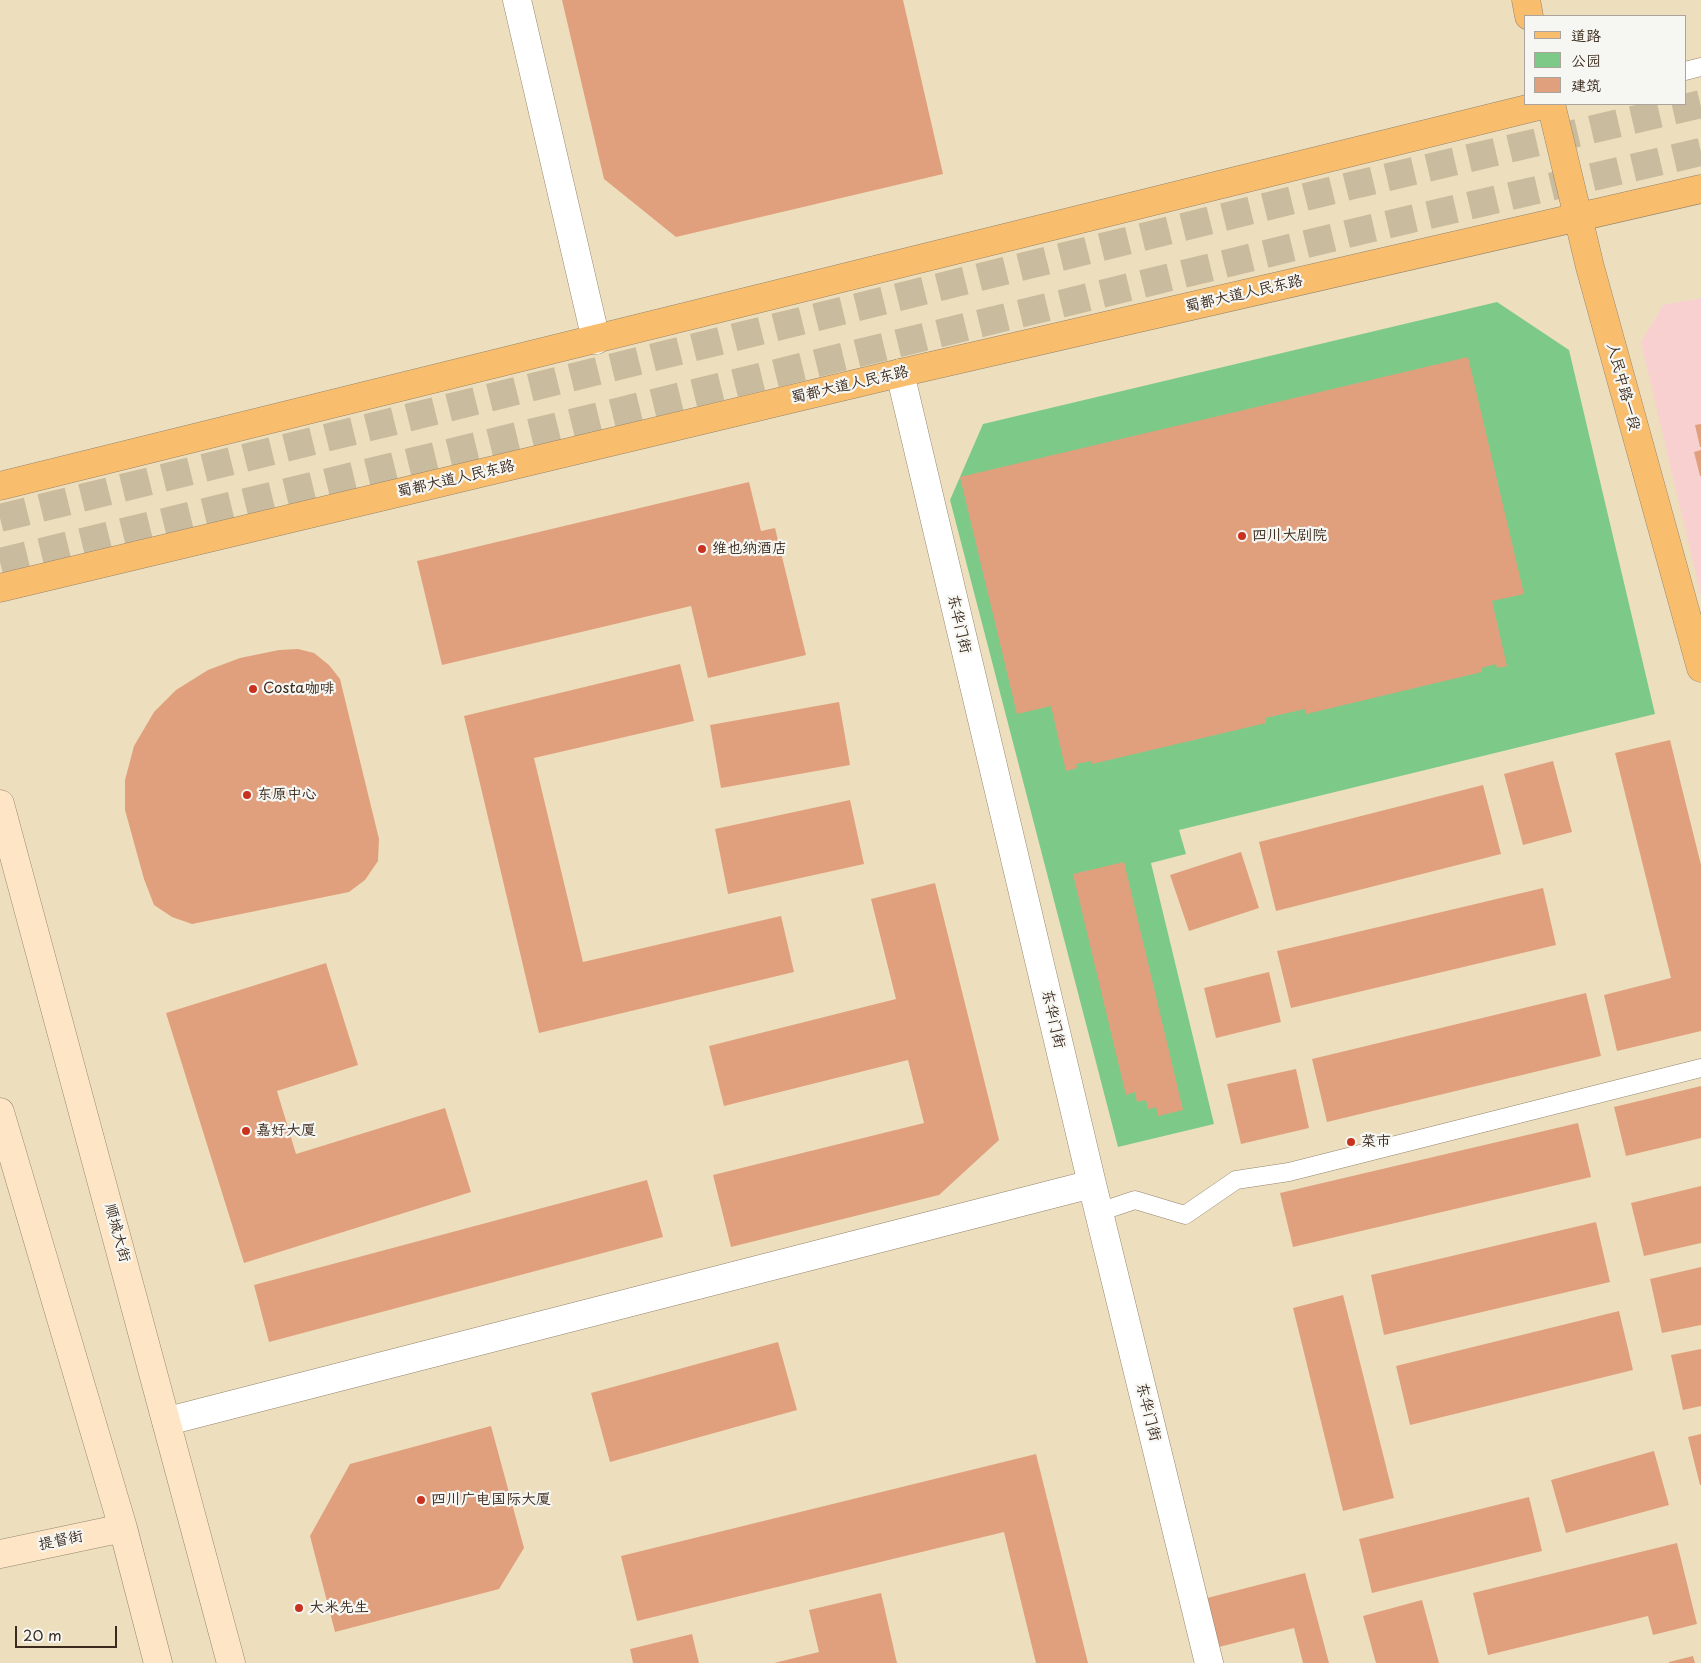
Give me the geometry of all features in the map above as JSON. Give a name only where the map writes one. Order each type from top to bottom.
[{"type":"main road","points":[[1526,0],[1530,15]]},
{"type":"main road","points":[[0,486],[1545,105]]},
{"type":"main road","name":"人民中路一段","points":[[1549,105],[1577,217],[1701,668]]},
{"type":"main road","name":"蜀都大道人民东路","points":[[0,588],[900,373],[1701,189]]},
{"type":"main road","name":"顺城大街","points":[[0,804],[232,1663]]},
{"type":"main road","points":[[0,1112],[123,1528],[158,1663]]},
{"type":"main road","name":"提督街","points":[[0,1554],[123,1528]]},
{"type":"street","points":[[517,0],[596,340]]},
{"type":"street","name":"东华门街","points":[[900,373],[1092,1184],[1209,1663]]},
{"type":"street","points":[[168,1421],[1092,1184]]},
{"type":"lane","points":[[1686,71],[1701,67]]},
{"type":"lane","points":[[1099,1212],[1135,1200],[1185,1215],[1236,1180],[1289,1172],[1701,1068]]},
{"type":"shaded area","points":[[1701,298],[1701,596],[1641,342],[1663,305]]},
{"type":"green space","points":[[1497,302],[1569,350],[1655,714],[1179,830],[1186,854],[1151,863],[1214,1124],[1118,1147],[950,500],[983,424]]},
{"type":"building","points":[[562,0],[903,0],[943,174],[676,237],[604,179]]},
{"type":"building","name":"四川大剧院","points":[[1468,357],[1524,594],[1492,601],[1507,666],[1497,668],[1496,664],[1481,668],[1482,672],[1306,714],[1305,709],[1265,718],[1266,723],[1092,764],[1091,761],[1076,764],[1077,768],[1066,771],[1051,706],[1017,714],[960,477]]},
{"type":"building","points":[[1701,424],[1701,447],[1700,447],[1695,425]]},
{"type":"building","points":[[1701,450],[1701,476],[1700,476],[1694,452]]},
{"type":"building","points":[[749,482],[761,531],[775,528],[806,655],[708,678],[691,606],[442,665],[417,561]]},
{"type":"building","name":"东原中心","points":[[298,649],[314,653],[329,665],[340,679],[379,839],[378,861],[365,880],[349,892],[192,924],[172,917],[154,905],[144,879],[125,810],[125,780],[134,746],[154,712],[176,690],[208,670],[240,658],[279,650]]},
{"type":"building","points":[[680,664],[694,721],[534,758],[583,962],[781,916],[794,972],[539,1033],[464,716]]},
{"type":"building","points":[[839,702],[850,765],[721,788],[710,725]]},
{"type":"building","points":[[1670,740],[1701,865],[1701,1031],[1617,1051],[1604,995],[1671,978],[1615,753]]},
{"type":"building","points":[[1553,761],[1572,832],[1523,845],[1504,774]]},
{"type":"building","points":[[1483,785],[1501,854],[1276,911],[1259,842]]},
{"type":"building","points":[[850,800],[864,864],[728,894],[715,829]]},
{"type":"building","points":[[1241,852],[1259,908],[1189,931],[1170,875]]},
{"type":"building","points":[[1124,862],[1183,1110],[1158,1116],[1156,1107],[1148,1109],[1146,1100],[1137,1102],[1135,1092],[1126,1095],[1073,874]]},
{"type":"building","points":[[935,883],[999,1140],[939,1195],[731,1247],[713,1175],[924,1123],[908,1060],[724,1106],[709,1046],[896,999],[871,899]]},
{"type":"building","points":[[1543,888],[1556,945],[1291,1008],[1277,951]]},
{"type":"building","name":"嘉好大厦","points":[[326,963],[358,1065],[277,1091],[296,1154],[445,1108],[471,1192],[244,1263],[166,1013]]},
{"type":"building","points":[[1269,972],[1281,1022],[1216,1038],[1204,988]]},
{"type":"building","points":[[1586,993],[1601,1056],[1327,1122],[1312,1059]]},
{"type":"building","points":[[1296,1069],[1309,1128],[1241,1144],[1227,1084]]},
{"type":"building","points":[[1701,1086],[1701,1138],[1626,1156],[1614,1107]]},
{"type":"building","points":[[1578,1123],[1591,1177],[1293,1247],[1280,1193]]},
{"type":"building","points":[[647,1180],[663,1237],[269,1342],[254,1285]]},
{"type":"building","points":[[1701,1186],[1701,1243],[1644,1256],[1631,1203]]},
{"type":"building","points":[[1596,1222],[1610,1282],[1384,1335],[1371,1275]]},
{"type":"building","points":[[1701,1267],[1701,1325],[1662,1333],[1650,1279]]},
{"type":"building","points":[[1343,1295],[1394,1498],[1343,1511],[1293,1308]]},
{"type":"building","points":[[1619,1311],[1633,1370],[1410,1425],[1396,1366]]},
{"type":"building","points":[[778,1342],[797,1410],[610,1462],[591,1393]]},
{"type":"building","points":[[1701,1349],[1701,1406],[1683,1410],[1671,1355]]},
{"type":"building","name":"四川广电国际大厦","points":[[491,1426],[524,1548],[499,1589],[335,1632],[310,1536],[350,1464]]},
{"type":"building","points":[[1701,1434],[1701,1485],[1700,1485],[1688,1437]]},
{"type":"building","points":[[1654,1451],[1669,1505],[1566,1533],[1551,1480]]},
{"type":"building","points":[[1036,1454],[1088,1663],[1036,1663],[1004,1532],[637,1621],[621,1556]]},
{"type":"building","points":[[1529,1497],[1542,1551],[1372,1593],[1359,1539]]},
{"type":"building","points":[[1677,1543],[1697,1624],[1653,1635],[1648,1616],[1488,1655],[1473,1593]]},
{"type":"building","points":[[1305,1573],[1329,1663],[1303,1663],[1294,1628],[1219,1647],[1207,1598]]},
{"type":"building","points":[[881,1593],[897,1663],[774,1663],[819,1652],[809,1610]]},
{"type":"building","points":[[1422,1600],[1439,1663],[1376,1663],[1363,1616]]},
{"type":"building","points":[[692,1634],[699,1663],[633,1663],[630,1649]]},
{"type":"building","points":[[1693,1656],[1695,1663],[1669,1663],[1669,1662]]},
{"type":"tunnel","points":[[0,518],[1354,185],[1701,104]]},
{"type":"tunnel","points":[[0,562],[1364,230],[1701,152]]},
{"type":"place","name":"四川大剧院","points":[[1242,536]]},
{"type":"place","name":"维也纳酒店","points":[[702,549]]},
{"type":"place","name":"Costa咖啡","points":[[253,689]]},
{"type":"place","name":"东原中心","points":[[247,795]]},
{"type":"place","name":"嘉好大厦","points":[[246,1131]]},
{"type":"place","name":"菜市","points":[[1351,1142]]},
{"type":"place","name":"四川广电国际大厦","points":[[421,1500]]},
{"type":"place","name":"大米先生","points":[[299,1608]]}]
